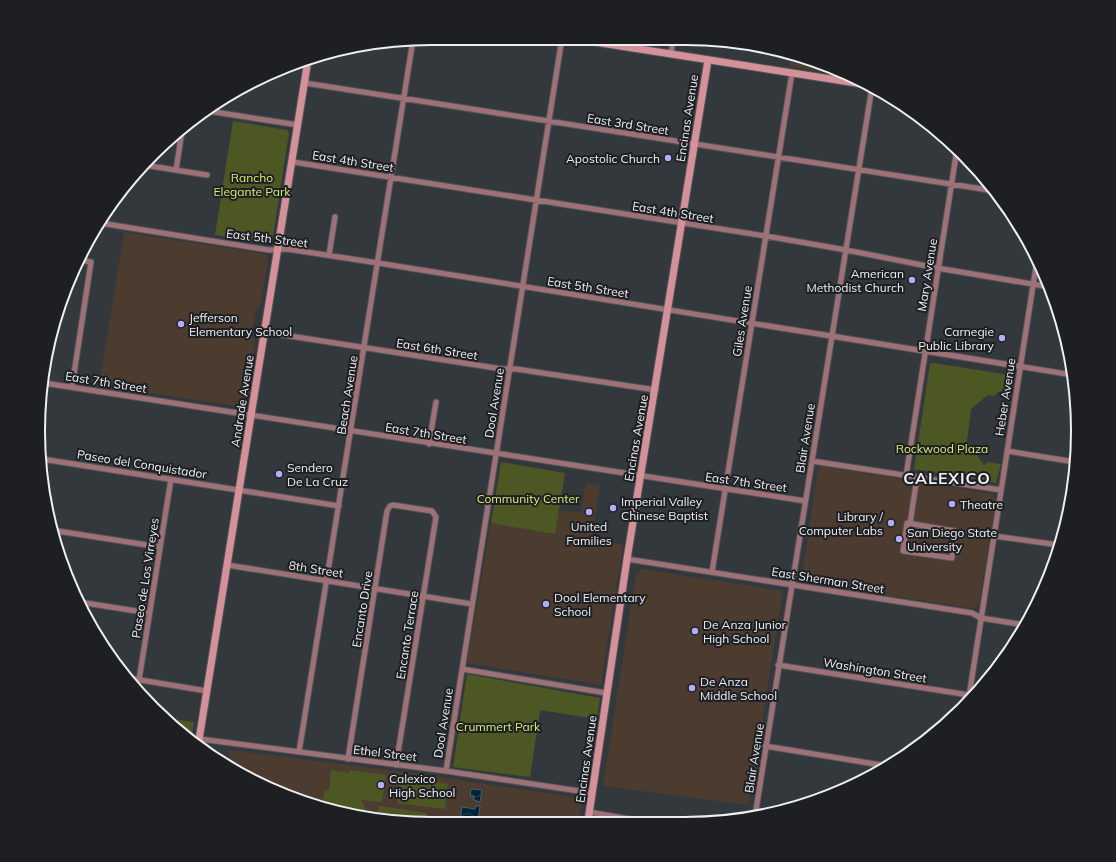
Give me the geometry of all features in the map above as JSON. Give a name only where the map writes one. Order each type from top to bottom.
[{"type":"street","name":"Dool Avenue","points":[[446,771],[561,45]]},
{"type":"street","points":[[614,45],[850,82]]},
{"type":"street","points":[[671,54],[672,45]]},
{"type":"street","name":"Beach Avenue","points":[[299,752],[412,46]]},
{"type":"street","name":"Encinas Avenue","points":[[588,817],[627,559],[656,390],[708,60]]},
{"type":"street","name":"Andrade Avenue","points":[[199,739],[307,65]]},
{"type":"street","name":"Giles Avenue","points":[[712,572],[792,73]]},
{"type":"street","name":"East 3rd Street","points":[[305,83],[986,190]]},
{"type":"street","name":"Blair Avenue","points":[[756,811],[778,665],[833,336],[871,93]]},
{"type":"street","points":[[214,112],[298,125]]},
{"type":"street","points":[[176,170],[181,137]]},
{"type":"street","name":"Mary Avenue","points":[[906,476],[937,268],[956,156]]},
{"type":"street","name":"East 4th Street","points":[[293,162],[766,236],[937,268],[1043,286]]},
{"type":"street","points":[[150,166],[207,174]]},
{"type":"street","points":[[329,255],[335,217]]},
{"type":"street","name":"East 5th Street","points":[[106,224],[278,250],[329,255],[1067,374]]},
{"type":"street","points":[[72,387],[91,262],[85,261]]},
{"type":"street","name":"Heber Avenue","points":[[969,692],[1035,269]]},
{"type":"street","name":"East 6th Street","points":[[264,332],[656,390]]},
{"type":"street","name":"East 7th Street","points":[[48,384],[429,444],[805,501]]},
{"type":"street","points":[[429,444],[436,402]]},
{"type":"street","points":[[1007,451],[1070,461]]},
{"type":"street","name":"Paseo del Conquistador","points":[[46,460],[239,490]]},
{"type":"street","points":[[812,461],[1001,490]]},
{"type":"street","points":[[910,524],[918,477]]},
{"type":"street","name":"Paseo de Los Virreyes","points":[[139,680],[171,479]]},
{"type":"street","points":[[239,490],[338,506]]},
{"type":"street","name":"Encanto Drive","points":[[348,758],[389,507],[393,505],[432,511]]},
{"type":"street","name":"Encanto Terrace","points":[[396,765],[436,517],[432,511]]},
{"type":"street","points":[[907,523],[910,524],[955,531],[952,558],[903,550],[907,523]]},
{"type":"street","points":[[58,531],[160,547]]},
{"type":"street","points":[[994,536],[1054,544]]},
{"type":"street","name":"East Sherman Street","points":[[627,559],[972,613],[981,618],[1019,624]]},
{"type":"street","name":"8th Street","points":[[227,565],[472,604]]},
{"type":"street","points":[[86,603],[149,613]]},
{"type":"street","name":"Washington Street","points":[[778,665],[967,695]]},
{"type":"street","points":[[462,669],[606,693]]},
{"type":"street","points":[[136,679],[207,691]]},
{"type":"street","name":"Ethel Street","points":[[204,742],[348,758],[592,793]]},
{"type":"street","points":[[766,746],[879,765]]},
{"type":"street","points":[[589,812],[617,817]]},
{"type":"shaded area","points":[[790,59],[830,73],[789,67]]},
{"type":"shaded area","name":"Jefferson Elementary School","points":[[124,232],[265,254],[268,257],[261,303],[255,311],[252,336],[255,344],[245,406],[242,407],[99,385]]},
{"type":"shaded area","name":"San Diego State University","points":[[822,466],[992,494],[996,500],[979,603],[976,607],[970,608],[804,582],[802,577],[818,469]]},
{"type":"shaded area","name":"Dool Elementary School","points":[[586,483],[600,485],[592,539],[623,545],[601,685],[467,663],[491,523],[554,533],[558,510],[581,513]]},
{"type":"shaded area","name":"De Anza Middle School","points":[[642,569],[783,591],[748,805],[603,786],[636,574]]},
{"type":"shaded area","name":"Calexico High School","points":[[230,750],[404,772],[582,798],[580,817],[431,817],[381,814],[356,810],[307,797],[283,788],[229,759]]},
{"type":"green space","name":"Rancho Elegante Park","points":[[233,121],[287,130],[289,133],[272,242],[269,243],[215,235]]},
{"type":"green space","name":"Rockwood Plaza","points":[[934,363],[1009,375],[1012,374],[1014,377],[1011,393],[1000,391],[993,396],[988,395],[971,409],[967,441],[984,465],[988,462],[1001,464],[996,483],[914,469],[930,364]]},
{"type":"green space","name":"Community Center","points":[[501,462],[565,473],[555,534],[491,523]]},
{"type":"green space","name":"Crummert Park","points":[[467,674],[600,698],[597,719],[540,710],[530,777],[453,767]]},
{"type":"green space","points":[[174,719],[194,722],[192,734]]},
{"type":"green space","points":[[331,770],[349,773],[350,770],[386,775],[382,802],[361,800],[367,812],[323,802],[325,790],[329,790]]},
{"type":"green space","points":[[400,777],[448,784],[445,809],[397,803]]},
{"type":"green space","points":[[379,806],[427,813],[427,817],[378,814]]},
{"type":"water","points":[[471,789],[482,790],[480,802],[474,800],[474,796],[470,796]]},
{"type":"water","points":[[476,805],[480,806],[479,817],[461,817],[462,807],[475,809]]},
{"type":"place","name":"Apostolic Church","points":[[668,158]]},
{"type":"place","name":"American Methodist Church","points":[[912,280]]},
{"type":"place","name":"Jefferson Elementary School","points":[[181,324]]},
{"type":"place","name":"Carnegie Public Library","points":[[1002,338]]},
{"type":"place","name":"Sendero De La Cruz","points":[[279,474]]},
{"type":"place","name":"Theatre","points":[[952,504]]},
{"type":"place","name":"Imperial Valley Chinese Baptist","points":[[613,508]]},
{"type":"place","name":"United Families","points":[[589,512]]},
{"type":"place","name":"Library / Computer Labs","points":[[891,523]]},
{"type":"place","name":"San Diego State University","points":[[899,539]]},
{"type":"place","name":"Dool Elementary School","points":[[546,604]]},
{"type":"place","name":"De Anza Junior High School","points":[[695,631]]},
{"type":"place","name":"De Anza Middle School","points":[[692,688]]},
{"type":"place","name":"Calexico High School","points":[[381,785]]},
{"type":"district","name":"CALEXICO","points":[[947,478]]}]
